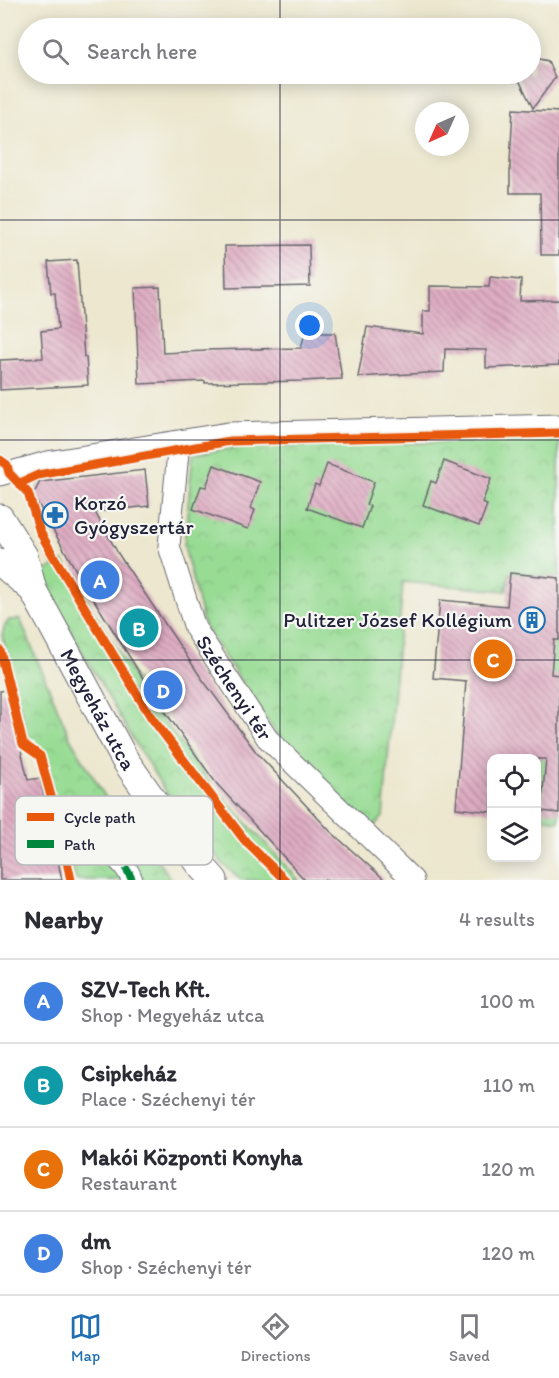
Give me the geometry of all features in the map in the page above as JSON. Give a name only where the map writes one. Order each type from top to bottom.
[{"type":"main road","points":[[0,518],[24,556],[33,590]]},
{"type":"main road","points":[[0,562],[33,590]]},
{"type":"main road","name":"Megyeház utca","points":[[33,590],[125,760],[150,796]]},
{"type":"main road","name":"Megyeház utca","points":[[201,865],[214,880]]},
{"type":"street","points":[[0,475],[29,466],[228,433],[559,425]]},
{"type":"street","name":"Széchenyi tér","points":[[179,442],[169,546],[195,628],[267,738],[407,874]]},
{"type":"street","points":[[0,464],[29,466]]},
{"type":"street","points":[[124,865],[132,880]]},
{"type":"green space","points":[[559,439],[559,578],[510,573],[506,591],[403,582],[383,817],[375,825],[367,826],[275,732],[204,626],[184,546],[193,454],[234,448]]},
{"type":"green space","points":[[63,561],[148,700],[213,786],[299,880],[241,880],[223,864],[213,851],[213,796],[169,796],[165,791],[38,575]]},
{"type":"green space","points":[[20,619],[70,738],[105,796],[54,796],[43,753],[28,740],[2,635],[9,620]]},
{"type":"green space","points":[[553,640],[559,640],[559,821],[541,819],[541,754],[537,754]]},
{"type":"green space","points":[[72,865],[161,865],[172,880],[76,880]]},
{"type":"building","points":[[541,59],[548,61],[555,78],[533,108],[521,84],[541,84]]},
{"type":"building","points":[[513,109],[559,112],[559,255],[541,255],[540,193],[510,193]]},
{"type":"building","points":[[309,245],[310,286],[226,288],[225,246]]},
{"type":"building","points":[[77,260],[88,385],[0,390],[0,360],[43,358],[41,331],[58,329],[55,293],[51,293],[48,262]]},
{"type":"building","points":[[490,277],[521,280],[520,301],[559,300],[559,365],[486,368],[486,350],[445,349],[444,372],[358,377],[367,327],[423,334],[423,311],[430,311],[430,286],[489,287]]},
{"type":"building","points":[[160,287],[163,353],[301,348],[305,333],[335,333],[342,379],[139,384],[135,288]]},
{"type":"building","points":[[444,461],[491,479],[482,503],[487,505],[479,526],[423,505],[431,481],[436,483]]},
{"type":"building","points":[[327,464],[374,482],[366,505],[370,506],[362,528],[307,508],[315,484],[319,486]]},
{"type":"building","points":[[214,465],[260,482],[251,508],[255,510],[248,529],[193,509],[201,486],[206,487]]},
{"type":"building","points":[[145,470],[149,506],[95,512],[119,555],[200,676],[256,752],[330,831],[385,880],[305,880],[216,783],[154,696],[81,579],[33,495],[40,482]]},
{"type":"building","points":[[510,573],[559,578],[559,640],[554,640],[551,674],[559,675],[559,813],[541,811],[546,759],[541,759],[541,754],[487,754],[487,811],[456,808],[466,681],[433,678],[440,600],[507,606]]},
{"type":"building","points":[[7,690],[28,780],[40,778],[44,796],[15,796],[15,865],[59,865],[62,880],[0,880],[0,691]]},
{"type":"marked path","points":[[123,865],[132,880]]},
{"type":"cycle path","points":[[20,483],[38,475],[230,441],[559,433]]},
{"type":"cycle path","points":[[0,460],[7,465],[9,473],[28,493],[40,532],[151,717],[211,796]]},
{"type":"cycle path","points":[[0,650],[23,744],[40,756],[51,796]]},
{"type":"cycle path","points":[[213,799],[246,842],[285,880]]},
{"type":"cycle path","points":[[68,865],[71,880]]},
{"type":"place","name":"Korzó Gyógyszertár","points":[[55,515]]},
{"type":"place","name":"SZV-Tech Kft.","points":[[100,580]]},
{"type":"place","name":"Pulitzer József Kollégium","points":[[532,620]]},
{"type":"place","name":"Csipkeház","points":[[139,628]]},
{"type":"place","name":"Makói Központi Konyha","points":[[493,659]]},
{"type":"place","name":"dm","points":[[163,690]]}]
